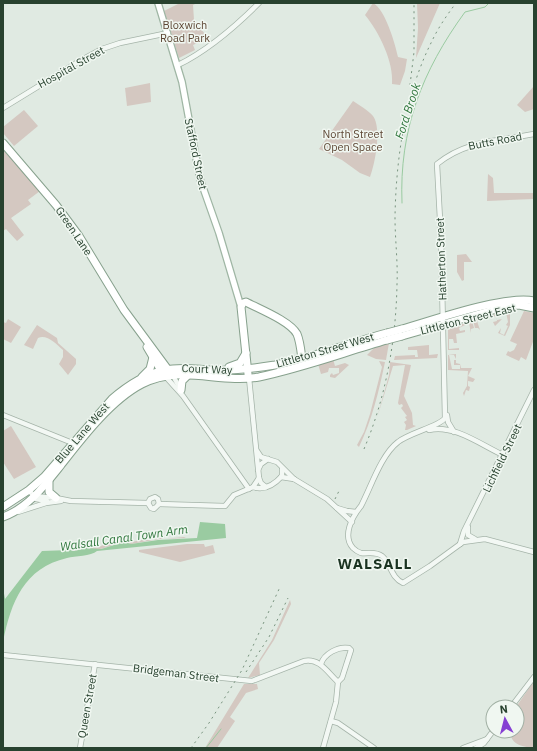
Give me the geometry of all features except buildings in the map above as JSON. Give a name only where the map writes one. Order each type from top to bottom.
[{"type":"highway","name":"Green Lane","points":[[3,143],[56,205],[78,236],[166,373]]},
{"type":"highway","name":"Littleton Street East","points":[[402,332],[443,321],[497,303],[533,302]]},
{"type":"highway","points":[[138,381],[150,369],[156,358],[192,370],[210,373],[248,373],[242,305],[285,323],[295,331],[302,359],[297,366]]},
{"type":"highway","name":"Littleton Street West","points":[[248,373],[402,332]]},
{"type":"highway","name":"Littleton Street West","points":[[248,373],[281,368],[284,370],[387,336]]},
{"type":"highway","points":[[214,370],[237,365],[244,359],[246,352]]},
{"type":"highway","points":[[182,393],[182,381],[192,370]]},
{"type":"highway","name":"Court Way","points":[[166,373],[192,370],[214,370],[248,373]]},
{"type":"highway","name":"Blue Lane West","points":[[32,493],[73,441],[112,399],[138,381],[166,373]]},
{"type":"highway","name":"Blue Lane West","points":[[3,507],[32,493],[50,479],[73,441],[115,403],[142,384],[166,373]]},
{"type":"highway","points":[[50,479],[49,492],[56,499]]},
{"type":"highway","points":[[3,511],[32,493]]},
{"type":"highway","points":[[3,517],[12,513],[32,493]]},
{"type":"main road","name":"Stafford Street","points":[[158,3],[178,65],[200,179],[242,305]]},
{"type":"street","points":[[178,65],[204,50],[228,32],[259,3]]},
{"type":"street","name":"Hospital Street","points":[[3,108],[102,49],[120,42],[168,33]]},
{"type":"street","name":"Butts Road","points":[[437,164],[454,151],[472,145],[534,134]]},
{"type":"street","name":"Hatherton Street","points":[[437,164],[446,402],[448,422],[454,432]]},
{"type":"street","name":"Green Lane","points":[[166,373],[251,488]]},
{"type":"street","name":"Green Lane","points":[[166,373],[182,393]]},
{"type":"street","points":[[248,373],[259,478],[261,483],[266,487]]},
{"type":"street","name":"Lichfield Street","points":[[460,544],[468,524],[534,390]]},
{"type":"street","name":"Hatherton Street","points":[[415,432],[437,425],[443,421],[446,402]]},
{"type":"street","points":[[3,415],[73,441]]},
{"type":"street","points":[[503,455],[454,432],[436,429],[415,432],[398,442],[388,452],[365,498],[356,512],[348,534],[349,543],[360,553],[371,552],[382,556],[397,579],[403,583],[460,544],[475,539],[492,540],[534,552]]},
{"type":"street","points":[[256,451],[261,457],[277,462],[282,469],[294,479],[327,500],[352,522]]},
{"type":"street","points":[[258,470],[261,464],[268,459]]},
{"type":"street","points":[[148,503],[150,508],[154,509],[159,504],[226,506],[234,495],[251,488],[272,486],[281,477],[282,469]]},
{"type":"street","points":[[281,477],[294,479]]},
{"type":"street","points":[[251,488],[259,478]]},
{"type":"street","points":[[32,493],[71,501],[148,503]]},
{"type":"street","points":[[148,503],[153,497],[158,499],[159,504]]},
{"type":"street","points":[[12,513],[56,499]]},
{"type":"street","points":[[337,508],[356,512]]},
{"type":"street","points":[[468,524],[468,535],[475,539]]},
{"type":"street","points":[[323,748],[338,694],[338,682],[321,664],[327,655],[342,648],[349,648],[351,653],[350,657],[342,678],[338,682]]},
{"type":"street","name":"Bridgeman Street","points":[[3,655],[252,681],[304,661],[312,660],[321,664]]},
{"type":"street","name":"Queen Street","points":[[80,748],[95,664]]},
{"type":"street","points":[[518,699],[534,676]]},
{"type":"street","points":[[331,720],[338,723],[374,748]]},
{"type":"street","points":[[463,748],[486,739]]},
{"type":"street","points":[[476,748],[486,739]]},
{"type":"green space","name":"Bloxwich Road Park","points":[[180,3],[197,3],[193,5],[194,20],[208,38],[193,45],[195,50],[179,58],[164,11]]},
{"type":"green space","points":[[373,3],[382,12],[392,35],[398,57],[407,59],[400,85],[392,84],[391,66],[388,57],[380,39],[365,15]]},
{"type":"green space","points":[[417,3],[440,3],[416,58],[418,28]]},
{"type":"green space","points":[[150,83],[151,102],[127,106],[125,88]]},
{"type":"green space","points":[[534,86],[534,109],[525,112],[517,105]]},
{"type":"green space","name":"North Street Open Space","points":[[353,101],[371,114],[376,122],[377,146],[370,177],[360,173],[342,160],[319,149]]},
{"type":"green space","points":[[24,110],[38,126],[14,146],[3,133],[3,127]]},
{"type":"green space","points":[[3,149],[40,191],[28,200],[31,204],[11,218],[24,235],[17,241],[6,229],[3,231]]},
{"type":"green space","points":[[488,174],[493,178],[494,193],[534,193],[534,199],[487,201]]},
{"type":"green space","points":[[466,254],[472,262],[464,262],[464,280],[462,281],[457,272],[457,255]]},
{"type":"green space","points":[[510,310],[510,325],[505,336],[498,333],[501,328],[500,333],[504,335],[508,326],[506,325],[508,322],[506,312],[477,321],[480,330],[475,328],[473,320]]},
{"type":"green space","points":[[524,311],[534,313],[534,339],[526,360],[521,357],[519,361],[506,355],[508,351],[510,352],[514,350],[517,344],[510,341]]},
{"type":"green space","points":[[496,316],[497,320],[502,319],[495,326],[493,322],[497,321]]},
{"type":"green space","points":[[8,319],[21,327],[11,343],[3,339],[3,322],[6,323]]},
{"type":"green space","points":[[472,321],[474,328],[471,329],[471,333],[469,323],[459,328],[460,331],[465,330],[465,332],[456,334],[457,343],[454,343],[453,339],[449,339],[449,349],[459,348],[459,350],[448,350],[448,328]]},
{"type":"green space","points":[[37,325],[57,338],[58,343],[76,359],[76,364],[68,375],[59,364],[63,357],[63,350],[51,340],[45,337],[38,338],[33,349],[24,345]]},
{"type":"green space","points":[[389,343],[386,360],[376,359],[367,355],[374,348]]},
{"type":"green space","points":[[429,345],[429,355],[438,354],[437,358],[394,360],[395,356],[415,355],[415,357],[418,357],[417,350],[408,350],[408,347]]},
{"type":"green space","points":[[456,354],[456,359],[454,355],[449,355],[452,369],[460,369],[460,365],[454,365],[454,360],[456,360],[456,363],[460,364],[461,368],[472,368],[468,376],[475,379],[473,382],[468,381],[468,386],[470,387],[469,391],[466,390],[464,396],[463,393],[467,386],[468,371],[448,370],[448,355]]},
{"type":"green space","points":[[333,359],[335,366],[345,363],[349,365],[335,378],[330,377],[330,375],[332,373],[333,375],[339,373],[339,368],[329,368],[328,372],[321,374],[318,364]]},
{"type":"green space","points":[[379,361],[385,362],[380,384],[375,405],[359,447],[357,445],[364,432],[370,414],[382,367]]},
{"type":"green space","points":[[390,362],[411,365],[404,396],[412,413],[413,425],[416,426],[407,430],[405,430],[406,425],[404,422],[407,420],[405,417],[407,416],[401,408],[403,406],[402,404],[399,405],[398,403],[405,365],[393,366],[377,418],[389,375]]},
{"type":"green space","points":[[11,426],[36,467],[14,479],[3,462],[3,431]]},
{"type":"green space","points":[[159,537],[163,539],[131,544],[124,542],[97,550],[88,548],[79,551],[71,550],[94,545],[97,548],[105,544],[122,540],[132,542],[140,540],[153,540]]},
{"type":"green space","points":[[184,537],[186,538],[166,539]]},
{"type":"green space","points":[[187,544],[204,544],[205,547],[213,545],[215,553],[180,562],[139,552],[139,550]]},
{"type":"green space","points":[[290,600],[291,604],[274,640],[259,663],[260,675],[248,678],[272,640]]},
{"type":"green space","points":[[534,681],[534,748],[517,744],[512,739],[525,739],[525,699],[522,699]]},
{"type":"green space","points":[[244,684],[257,684],[258,689],[246,693],[230,717],[235,721],[217,748],[205,748]]},
{"type":"shaded area","points":[[200,522],[225,524],[226,538],[97,551],[91,554],[67,558],[52,563],[40,570],[30,578],[15,600],[6,627],[3,642],[3,588],[5,599],[42,551],[74,551],[86,548],[101,549],[124,542],[131,544],[158,540],[197,538]]},
{"type":"waterway","name":"Ford Brook","points":[[402,203],[402,176],[409,126],[425,79],[450,34],[465,12],[485,7],[489,3]]},
{"type":"waterway","name":"Ford Brook","points":[[206,748],[221,729]]},
{"type":"railway","points":[[410,85],[414,52],[414,3]]},
{"type":"railway","points":[[364,449],[372,429],[384,389],[395,326],[397,276],[395,217],[397,172],[404,127],[415,83],[423,61],[437,31],[456,3]]},
{"type":"railway","points":[[335,499],[340,489]]},
{"type":"railway","points":[[191,748],[209,723],[242,670],[280,587]]},
{"type":"railway","points":[[246,672],[269,637],[288,598]]},
{"type":"district","name":"WALSALL","points":[[375,564]]},
{"type":"water label","name":"Walsall Canal Town Arm","points":[[124,538]]}]
